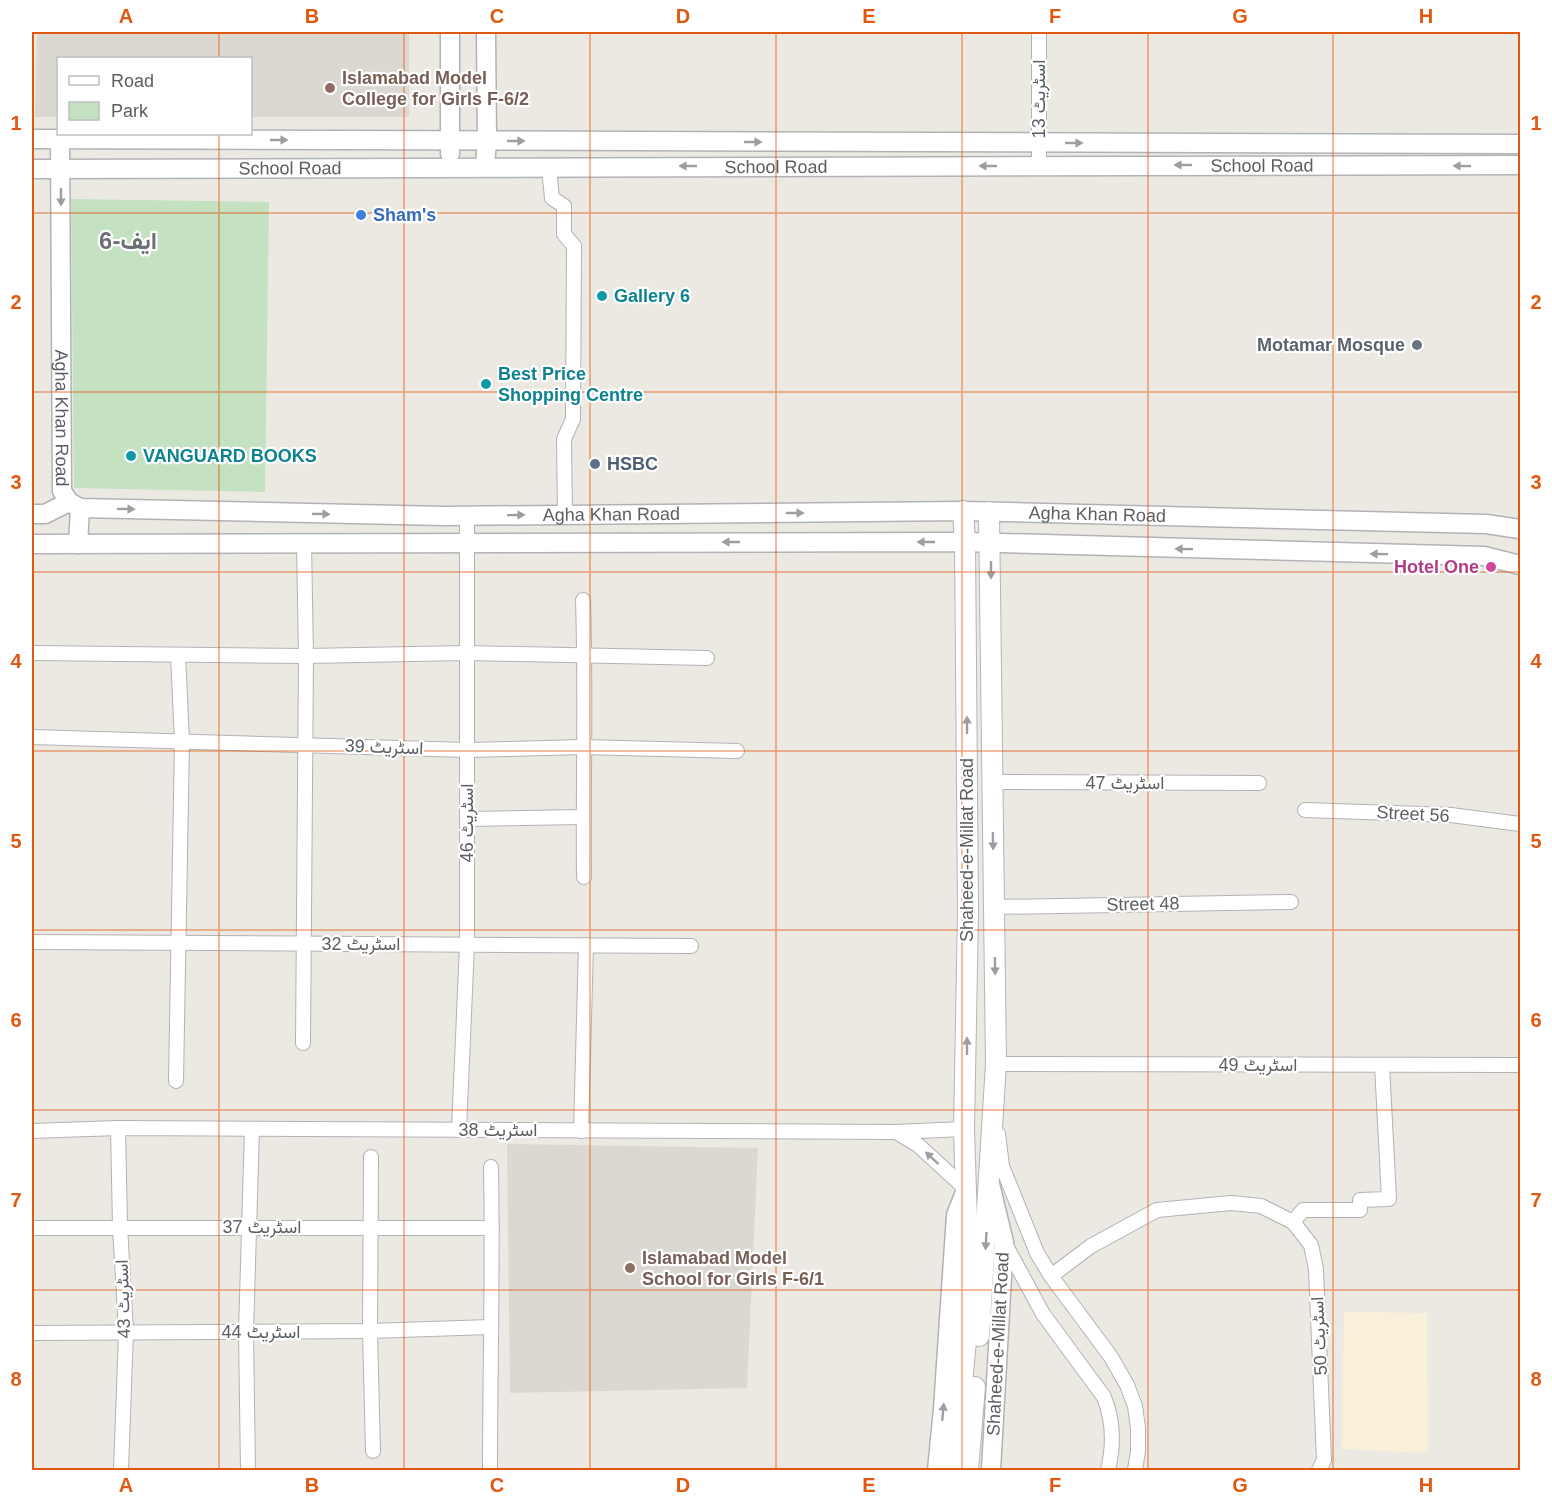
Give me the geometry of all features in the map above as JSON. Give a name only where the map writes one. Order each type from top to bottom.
[{"type":"main road","name":"Shaheed-e-Millat Road","points":[[954,1470],[967,1330],[968,1255],[964,1129],[967,796],[963,511]]},
{"type":"main road","name":"Shaheed-e-Millat Road","points":[[968,1470],[996,1064],[989,512]]},
{"type":"main road","points":[[967,796],[992,788]]},
{"type":"main road","points":[[965,1086],[995,1096]]},
{"type":"street","points":[[450,32],[450,167]]},
{"type":"street","points":[[485,167],[487,141],[486,32]]},
{"type":"street","name":"اسٹریٹ 13","points":[[1039,32],[1039,166]]},
{"type":"street","name":"School Road","points":[[32,139],[1521,144]]},
{"type":"street","name":"Agha Khan Road","points":[[60,139],[62,490],[74,505],[467,516],[963,511],[1486,524],[1521,529]]},
{"type":"street","points":[[808,142],[808,166]]},
{"type":"street","name":"School Road","points":[[32,169],[1521,165]]},
{"type":"street","points":[[549,168],[552,198],[564,206],[564,234],[574,246],[573,419],[564,440],[566,514]]},
{"type":"street","points":[[32,514],[45,514],[74,505],[78,544]]},
{"type":"street","points":[[272,543],[274,512]]},
{"type":"street","name":"اسٹریٹ 46","points":[[459,1130],[467,945],[467,516]]},
{"type":"street","points":[[1484,556],[1486,524]]},
{"type":"street","name":"Agha Khan Road","points":[[32,544],[965,542],[1484,556],[1521,565]]},
{"type":"street","points":[[303,1043],[306,656],[304,543]]},
{"type":"street","points":[[583,600],[585,655],[584,877]]},
{"type":"street","points":[[32,653],[306,656],[467,653],[707,658]]},
{"type":"street","points":[[176,1081],[182,741],[178,655]]},
{"type":"street","name":"اسٹریٹ 39","points":[[32,737],[466,750],[583,747],[737,752]]},
{"type":"street","name":"اسٹریٹ 47","points":[[992,788],[1259,783]]},
{"type":"street","name":"Street 56","points":[[1305,810],[1451,815],[1521,824]]},
{"type":"street","points":[[466,819],[584,818]]},
{"type":"street","name":"Street 48","points":[[994,907],[1291,902]]},
{"type":"street","name":"اسٹریٹ 32","points":[[32,942],[691,946]]},
{"type":"street","points":[[581,1131],[586,945]]},
{"type":"street","name":"اسٹریٹ 49","points":[[996,1064],[1521,1065]]},
{"type":"street","points":[[1051,1276],[1091,1246],[1157,1210],[1231,1203],[1261,1206],[1293,1222],[1303,1210],[1360,1210],[1360,1200],[1389,1199],[1382,1065]]},
{"type":"street","points":[[995,1096],[1002,1166],[1037,1253],[1051,1276],[1111,1357],[1127,1385],[1135,1406],[1138,1428],[1135,1470]]},
{"type":"street","name":"اسٹریٹ 38","points":[[32,1131],[118,1128],[896,1132],[964,1129]]},
{"type":"street","name":"اسٹریٹ 43","points":[[118,1128],[120,1226],[126,1332],[121,1470]]},
{"type":"street","points":[[248,1470],[246,1332],[252,1129]]},
{"type":"street","points":[[896,1132],[918,1145],[966,1189]]},
{"type":"street","points":[[371,1156],[370,1331],[373,1451]]},
{"type":"street","points":[[490,1470],[491,1167]]},
{"type":"street","name":"Shaheed-e-Millat Road","points":[[989,1182],[1004,1242],[991,1470]]},
{"type":"street","name":"Shaheed-e-Millat Road","points":[[937,1470],[956,1215],[966,1189]]},
{"type":"street","name":"اسٹریٹ 50","points":[[1293,1222],[1311,1245],[1316,1269],[1324,1460],[1319,1470]]},
{"type":"street","name":"اسٹریٹ 37","points":[[32,1228],[120,1226],[492,1228]]},
{"type":"street","points":[[1004,1242],[1043,1314],[1104,1397],[1113,1429],[1108,1470]]},
{"type":"street","name":"اسٹریٹ 44","points":[[32,1333],[370,1331],[490,1327]]},
{"type":"shaded area","name":"Islamabad Model College for Girls F-6/2","points":[[37,32],[409,32],[409,117],[252,117],[252,57],[57,57],[57,117],[35,117]]},
{"type":"shaded area","name":"Islamabad Model School for Girls F-6/1","points":[[507,1144],[758,1148],[747,1388],[510,1393]]},
{"type":"shaded area","points":[[1344,1312],[1427,1313],[1428,1453],[1342,1449]]},
{"type":"green space","points":[[71,199],[269,202],[265,492],[74,488]]},
{"type":"place","name":"Islamabad Model College for Girls F-6/2","points":[[330,88]]},
{"type":"place","name":"Sham's","points":[[361,215]]},
{"type":"place","name":"Gallery 6","points":[[602,296]]},
{"type":"place","name":"Motamar Mosque","points":[[1417,345]]},
{"type":"place","name":"Best Price Shopping Centre","points":[[486,384]]},
{"type":"place","name":"VANGUARD BOOKS","points":[[131,456]]},
{"type":"place","name":"HSBC","points":[[595,464]]},
{"type":"place","name":"Hotel One","points":[[1491,567]]},
{"type":"place","name":"Islamabad Model School for Girls F-6/1","points":[[630,1268]]},
{"type":"district","name":"ایف-6","points":[[128,241]]}]
